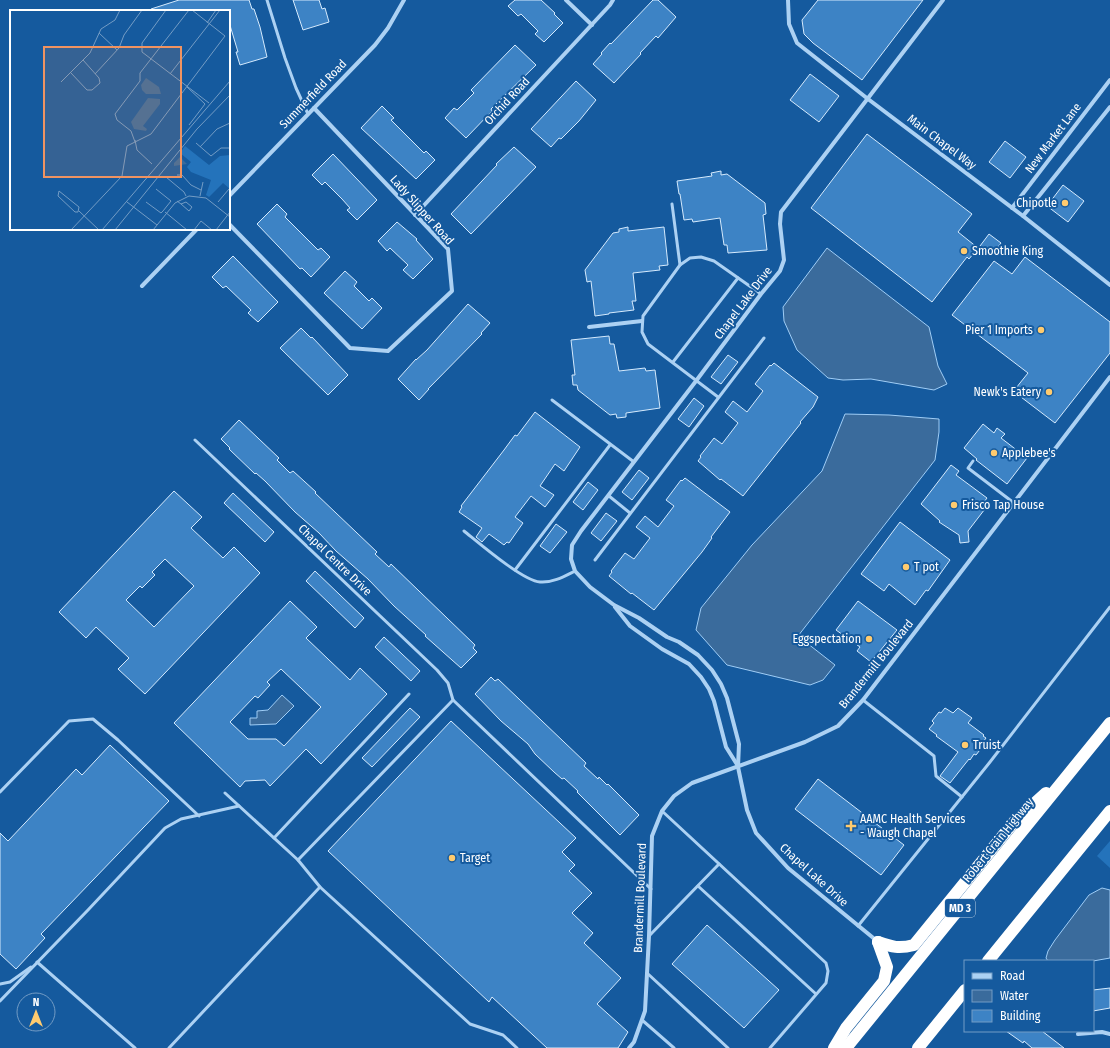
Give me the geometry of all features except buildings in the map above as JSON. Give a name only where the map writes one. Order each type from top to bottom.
[{"type":"highway","name":"Robert Crain Highway","points":[[846,1048],[1110,723]]},
{"type":"highway","points":[[878,942],[895,948],[905,948],[914,945],[1014,822],[1074,768]]},
{"type":"highway","points":[[989,960],[1110,810]]},
{"type":"highway","points":[[834,1048],[846,1028],[884,981],[886,966],[878,942]]},
{"type":"highway","points":[[918,1048],[964,991]]},
{"type":"street","name":"Summerfield Road","points":[[230,195],[375,45],[388,28],[404,0]]},
{"type":"street","points":[[566,0],[592,24]]},
{"type":"street","name":"Orchid Road","points":[[415,215],[613,0]]},
{"type":"street","name":"Main Chapel Way","points":[[788,0],[789,24],[797,43],[868,99],[1023,216],[1110,285]]},
{"type":"street","name":"Chapel Lake Drive","points":[[878,942],[788,868],[756,833],[747,810],[738,767],[739,744],[727,698],[721,684],[712,670],[698,655],[679,642],[667,638],[639,618],[614,606],[590,587],[575,571],[571,559],[572,545],[581,531],[780,271],[784,260],[780,224],[781,212],[943,0]]},
{"type":"street","name":"New Market Lane","points":[[1012,208],[1110,80]]},
{"type":"street","name":"New Market Lane","points":[[1023,216],[1110,106]]},
{"type":"street","name":"Lady Slipper Road","points":[[230,225],[350,348],[388,351],[452,291],[448,249],[314,108]]},
{"type":"street","points":[[142,286],[197,230]]},
{"type":"street","points":[[589,327],[642,321]]},
{"type":"street","name":"Brandermill Boulevard","points":[[628,1048],[634,1042],[645,1011],[652,836],[662,811],[674,796],[692,783],[805,742],[838,726],[863,700],[1110,377]]},
{"type":"street","name":"Chapel Lake Drive","points":[[614,606],[630,626],[645,638],[689,664],[701,677],[709,689],[714,701],[726,747],[738,767]]},
{"type":"street","points":[[1078,1034],[1102,1032],[1110,1034]]},
{"type":"lane","points":[[267,0],[285,58],[296,88],[308,114]]},
{"type":"lane","points":[[672,204],[680,265]]},
{"type":"lane","points":[[718,397],[648,344],[642,332],[643,316],[680,265],[690,258],[702,257],[714,261],[761,294]]},
{"type":"lane","points":[[672,362],[738,278]]},
{"type":"lane","points":[[595,560],[764,338]]},
{"type":"lane","points":[[552,400],[634,462]]},
{"type":"lane","name":"Chapel Centre Drive","points":[[195,440],[437,670],[448,683],[453,700]]},
{"type":"lane","points":[[515,570],[610,445]]},
{"type":"lane","points":[[973,461],[968,468],[1014,503]]},
{"type":"lane","points":[[609,496],[630,513]]},
{"type":"lane","points":[[464,531],[527,579],[540,582],[555,580],[575,571]]},
{"type":"lane","points":[[858,926],[962,797],[1110,607]]},
{"type":"lane","points":[[274,838],[409,694]]},
{"type":"lane","points":[[298,860],[453,700],[651,889]]},
{"type":"lane","points":[[863,700],[934,756],[936,776],[962,797]]},
{"type":"lane","points":[[0,792],[69,721],[93,719],[118,740],[199,816]]},
{"type":"lane","points":[[225,793],[298,860],[320,887],[470,1024],[503,1035],[517,1048]]},
{"type":"lane","points":[[0,1001],[165,828],[181,819],[240,806]]},
{"type":"lane","points":[[662,811],[826,963],[828,976],[826,983],[770,1048]]},
{"type":"lane","points":[[649,936],[719,864]]},
{"type":"lane","points":[[698,886],[816,994]]},
{"type":"lane","points":[[169,1048],[320,887]]},
{"type":"lane","points":[[0,984],[10,982],[38,962]]},
{"type":"lane","points":[[38,962],[133,1047]]},
{"type":"lane","points":[[647,974],[728,1048]]},
{"type":"lane","points":[[642,1020],[674,1048]]},
{"type":"lane","points":[[667,1048],[670,1045]]},
{"type":"shaded area","points":[[1110,841],[1110,868],[1097,856]]},
{"type":"water","points":[[827,248],[929,327],[938,366],[947,384],[934,390],[871,379],[843,380],[828,378],[797,350],[784,321],[783,307]]},
{"type":"water","points":[[845,414],[889,415],[939,419],[939,432],[935,460],[798,636],[835,665],[823,680],[810,685],[727,665],[696,630],[701,608],[752,545],[822,471]]},
{"type":"water","points":[[282,695],[294,706],[276,724],[250,725],[250,718],[257,718],[257,711],[268,710]]},
{"type":"water","points":[[1102,888],[1110,890],[1110,958],[1094,961],[1047,960],[1046,958],[1048,951],[1055,940],[1089,895]]},
{"type":"place","name":"Chipotle","points":[[1065,203]]},
{"type":"place","name":"Smoothie King","points":[[964,251]]},
{"type":"place","name":"Pier 1 Imports","points":[[1041,330]]},
{"type":"place","name":"Newk's Eatery","points":[[1049,392]]},
{"type":"place","name":"Applebee's","points":[[994,453]]},
{"type":"place","name":"Frisco Tap House","points":[[954,505]]},
{"type":"place","name":"T pot","points":[[906,567]]},
{"type":"place","name":"Eggspectation","points":[[869,639]]},
{"type":"place","name":"Truist","points":[[965,745]]},
{"type":"place","name":"AAMC Health Services - Waugh Chapel","points":[[851,826]]},
{"type":"place","name":"Target","points":[[452,858]]}]
